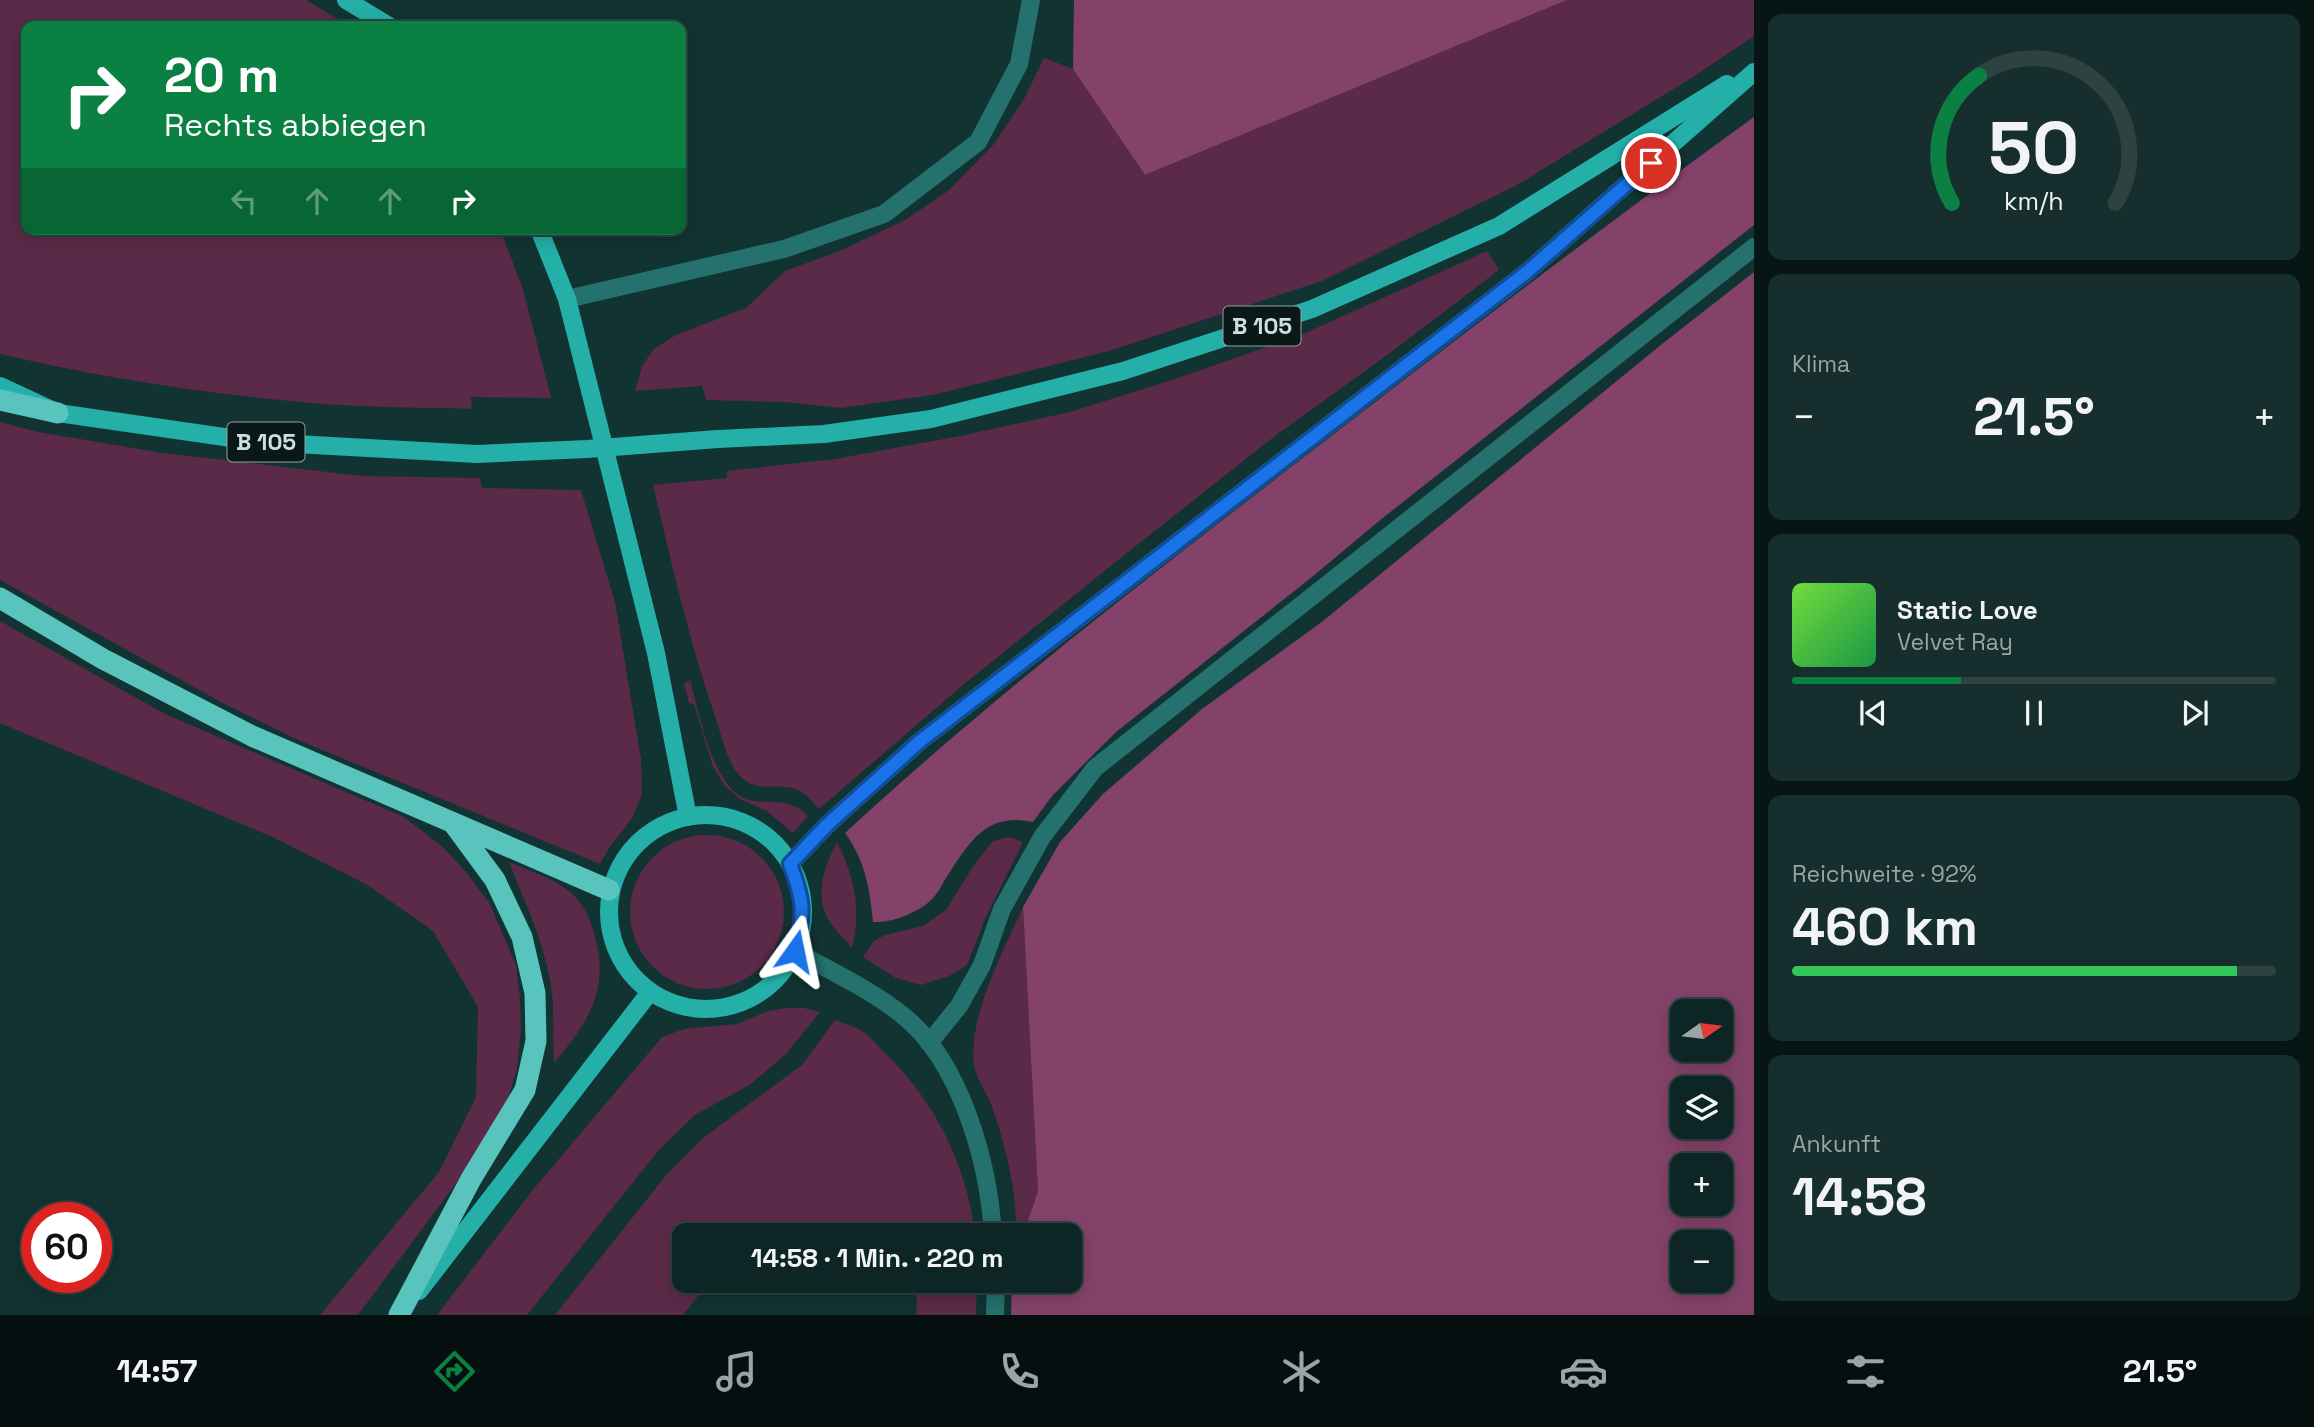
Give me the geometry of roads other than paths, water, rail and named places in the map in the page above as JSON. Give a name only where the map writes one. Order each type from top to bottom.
[{"type":"highway","name":"B 105","points":[[0,400],[58,413]]},
{"type":"highway","points":[[0,598],[103,659],[252,736],[609,890]]},
{"type":"highway","points":[[400,1315],[471,1179],[525,1090],[536,1041],[536,993],[522,937],[495,880],[452,821]]},
{"type":"main road","points":[[346,0],[381,21]]},
{"type":"main road","points":[[790,864],[827,825],[919,742],[1527,272],[1754,70]]},
{"type":"main road","name":"B 105","points":[[58,413],[259,442],[477,454],[824,434],[931,419],[1123,371],[1312,309],[1499,226],[1754,70]]},
{"type":"main road","points":[[541,235],[567,299],[656,653],[688,817]]},
{"type":"main road","points":[[0,386],[58,413]]},
{"type":"main road","points":[[712,815],[735,820],[757,830],[776,844],[790,864],[801,892],[803,922],[795,951],[781,976],[759,995],[732,1007],[704,1010],[675,1006],[650,992],[631,975],[617,952],[610,927],[609,890],[627,855],[644,837],[665,824],[688,817],[712,815]]},
{"type":"main road","points":[[400,1315],[650,992]]},
{"type":"street","points":[[567,299],[784,248],[884,214],[978,142],[1019,64],[1031,0]]},
{"type":"street","points":[[929,1043],[959,1006],[982,965],[1002,909],[1042,837],[1095,768],[1754,247]]},
{"type":"street","points":[[795,951],[902,1014],[929,1043],[956,1087],[978,1141],[991,1202],[992,1223]]},
{"type":"street","points":[[995,1315],[996,1293]]}]
